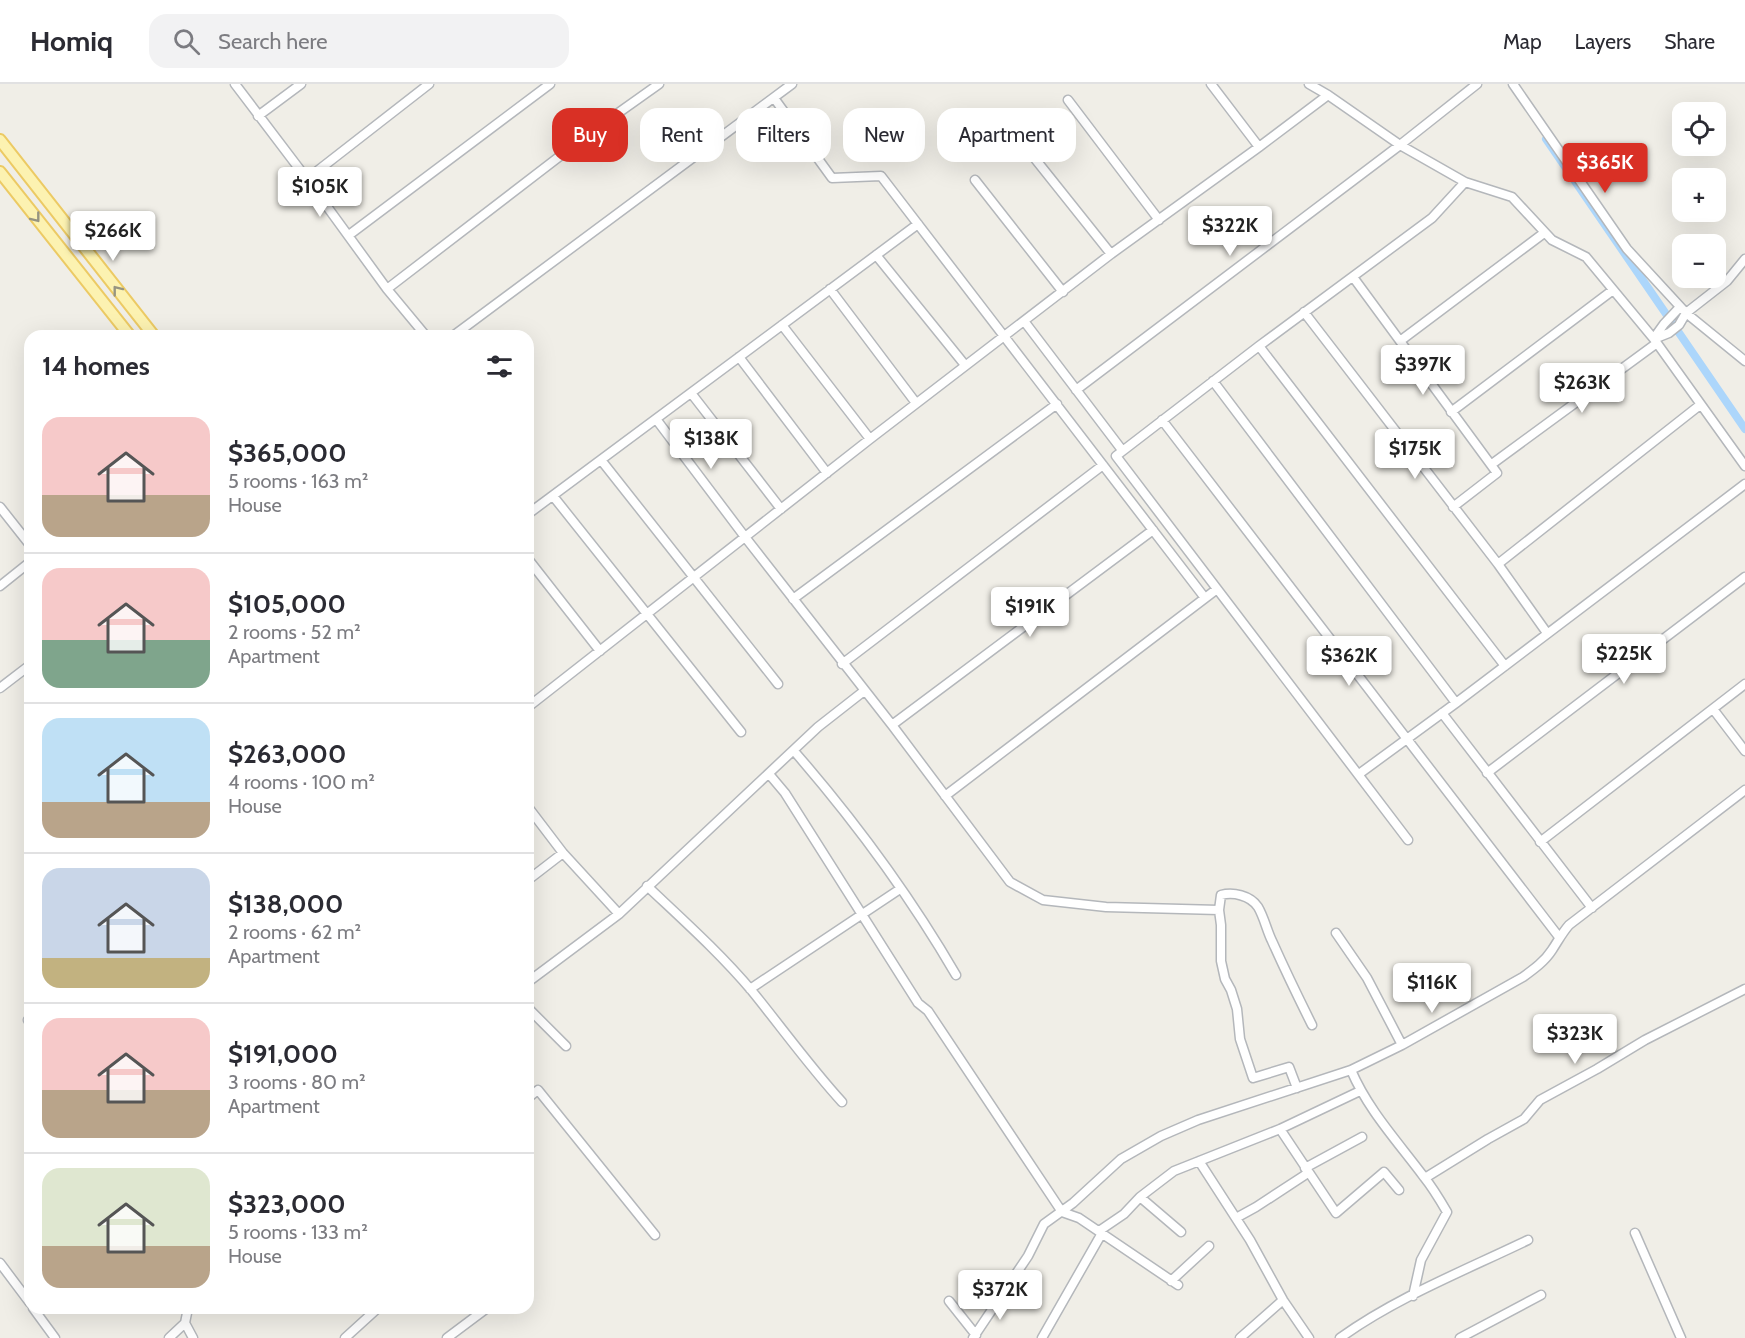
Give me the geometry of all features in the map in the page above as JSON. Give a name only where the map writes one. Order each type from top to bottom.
[{"type":"main road","points":[[0,140],[149,330]]},
{"type":"main road","points":[[0,172],[125,330]]},
{"type":"main road","points":[[9,183],[24,172]]},
{"type":"main road","points":[[23,200],[38,189]]},
{"type":"street","points":[[235,84],[308,179],[387,289],[421,330]]},
{"type":"street","points":[[258,116],[301,84]]},
{"type":"street","points":[[308,179],[429,84]]},
{"type":"street","points":[[349,235],[550,84]]},
{"type":"street","points":[[387,289],[590,133],[659,84]]},
{"type":"street","points":[[461,330],[774,98],[780,88],[792,84]]},
{"type":"street","points":[[1211,84],[1259,147]]},
{"type":"street","points":[[1310,84],[1400,145],[1465,182],[1512,197],[1552,240],[1586,257],[1655,341],[1745,466]]},
{"type":"street","points":[[1076,390],[1477,84]]},
{"type":"street","points":[[1514,84],[1627,249],[1683,310],[1745,362]]},
{"type":"street","points":[[534,702],[965,365],[1111,254],[1328,95]]},
{"type":"street","points":[[774,98],[832,178],[881,176],[1205,598]]},
{"type":"street","points":[[1068,100],[1159,220]]},
{"type":"street","points":[[1038,162],[1111,254]]},
{"type":"street","points":[[975,180],[1063,292]]},
{"type":"street","points":[[1408,840],[1117,458],[1117,454],[1432,218],[1465,182]]},
{"type":"street","points":[[534,510],[918,224]]},
{"type":"street","points":[[1400,341],[1544,233]]},
{"type":"street","points":[[876,255],[965,365]]},
{"type":"street","points":[[1655,341],[1664,324],[1727,281],[1745,259]]},
{"type":"street","points":[[1353,277],[1497,473],[1453,507]]},
{"type":"street","points":[[830,289],[916,403]]},
{"type":"street","points":[[1450,412],[1613,290]]},
{"type":"street","points":[[1492,464],[1655,341],[1670,333],[1679,325],[1683,310]]},
{"type":"street","points":[[1304,312],[1498,564],[1547,633]]},
{"type":"street","points":[[1024,321],[1122,450]]},
{"type":"street","points":[[782,325],[870,439]]},
{"type":"street","points":[[1259,346],[1505,666]]},
{"type":"street","points":[[738,357],[827,473]]},
{"type":"street","points":[[1213,381],[1456,703]]},
{"type":"street","points":[[692,393],[781,509]]},
{"type":"street","points":[[793,599],[1057,404]]},
{"type":"street","points":[[1498,564],[1700,405]]},
{"type":"street","points":[[656,419],[1010,882],[1043,900],[1106,907],[1219,910]]},
{"type":"street","points":[[1162,420],[1559,937]]},
{"type":"street","points":[[601,460],[778,684]]},
{"type":"street","points":[[842,664],[1103,465]]},
{"type":"street","points":[[1359,774],[1745,484]]},
{"type":"street","points":[[553,496],[741,732]]},
{"type":"street","points":[[1,509],[24,538]]},
{"type":"street","points":[[892,725],[1153,530]]},
{"type":"street","points":[[0,586],[24,567]]},
{"type":"street","points":[[534,567],[600,651]]},
{"type":"street","points":[[1487,773],[1745,577]]},
{"type":"street","points":[[945,796],[1217,589]]},
{"type":"street","points":[[0,688],[24,670]]},
{"type":"street","points":[[1539,842],[1745,684]]},
{"type":"street","points":[[534,978],[619,914],[818,728],[864,691]]},
{"type":"street","points":[[1713,709],[1745,751]]},
{"type":"street","points":[[1442,713],[1592,908]]},
{"type":"street","points":[[794,751],[827,789],[925,922],[956,975]]},
{"type":"street","points":[[769,774],[785,793],[918,1003],[928,1011],[1062,1212],[1079,1218],[1174,1283],[1209,1246]]},
{"type":"street","points":[[949,1301],[974,1336],[1028,1256],[1044,1224],[1062,1212],[1121,1159],[1161,1136],[1198,1120],[1350,1070],[1402,1045],[1530,972],[1552,951],[1559,937],[1569,925],[1745,790]]},
{"type":"street","points":[[534,815],[563,853],[619,914]]},
{"type":"street","points":[[534,875],[563,853]]},
{"type":"street","points":[[647,886],[698,934],[750,989],[809,1066],[842,1102]]},
{"type":"street","points":[[750,989],[900,889]]},
{"type":"street","points":[[1297,1088],[1289,1067],[1253,1078],[1240,1039],[1237,1009],[1225,979],[1221,961],[1219,910],[1221,895],[1229,893],[1250,899],[1258,908],[1312,1025]]},
{"type":"street","points":[[1336,933],[1367,978],[1402,1045]]},
{"type":"street","points":[[1425,1178],[1524,1119],[1540,1100],[1565,1085],[1645,1040],[1745,989]]},
{"type":"street","points":[[534,1014],[566,1046]]},
{"type":"street","points":[[1350,1070],[1360,1091],[1425,1178],[1447,1212],[1421,1260],[1413,1296]]},
{"type":"street","points":[[534,1093],[538,1090],[655,1235]]},
{"type":"street","points":[[1042,1338],[1101,1232],[1124,1214],[1140,1197],[1174,1171],[1280,1129],[1360,1091]]},
{"type":"street","points":[[1280,1129],[1336,1213],[1384,1172],[1399,1190]]},
{"type":"street","points":[[1236,1218],[1362,1137]]},
{"type":"street","points":[[1199,1161],[1236,1218],[1283,1300],[1309,1338]]},
{"type":"street","points":[[1140,1197],[1181,1232]]},
{"type":"street","points":[[1635,1233],[1681,1338]]},
{"type":"street","points":[[1340,1338],[1358,1325],[1413,1296],[1528,1239]]},
{"type":"street","points":[[0,1263],[24,1295]]},
{"type":"street","points":[[1460,1338],[1476,1334],[1541,1296]]},
{"type":"street","points":[[1240,1338],[1283,1300]]},
{"type":"street","points":[[38,1314],[56,1338]]},
{"type":"street","points":[[169,1338],[185,1323],[187,1314]]},
{"type":"street","points":[[345,1338],[371,1314]]},
{"type":"street","points":[[447,1338],[479,1314]]},
{"type":"street","points":[[185,1323],[193,1338]]},
{"type":"waterway","points":[[1546,139],[1745,429]]}]
